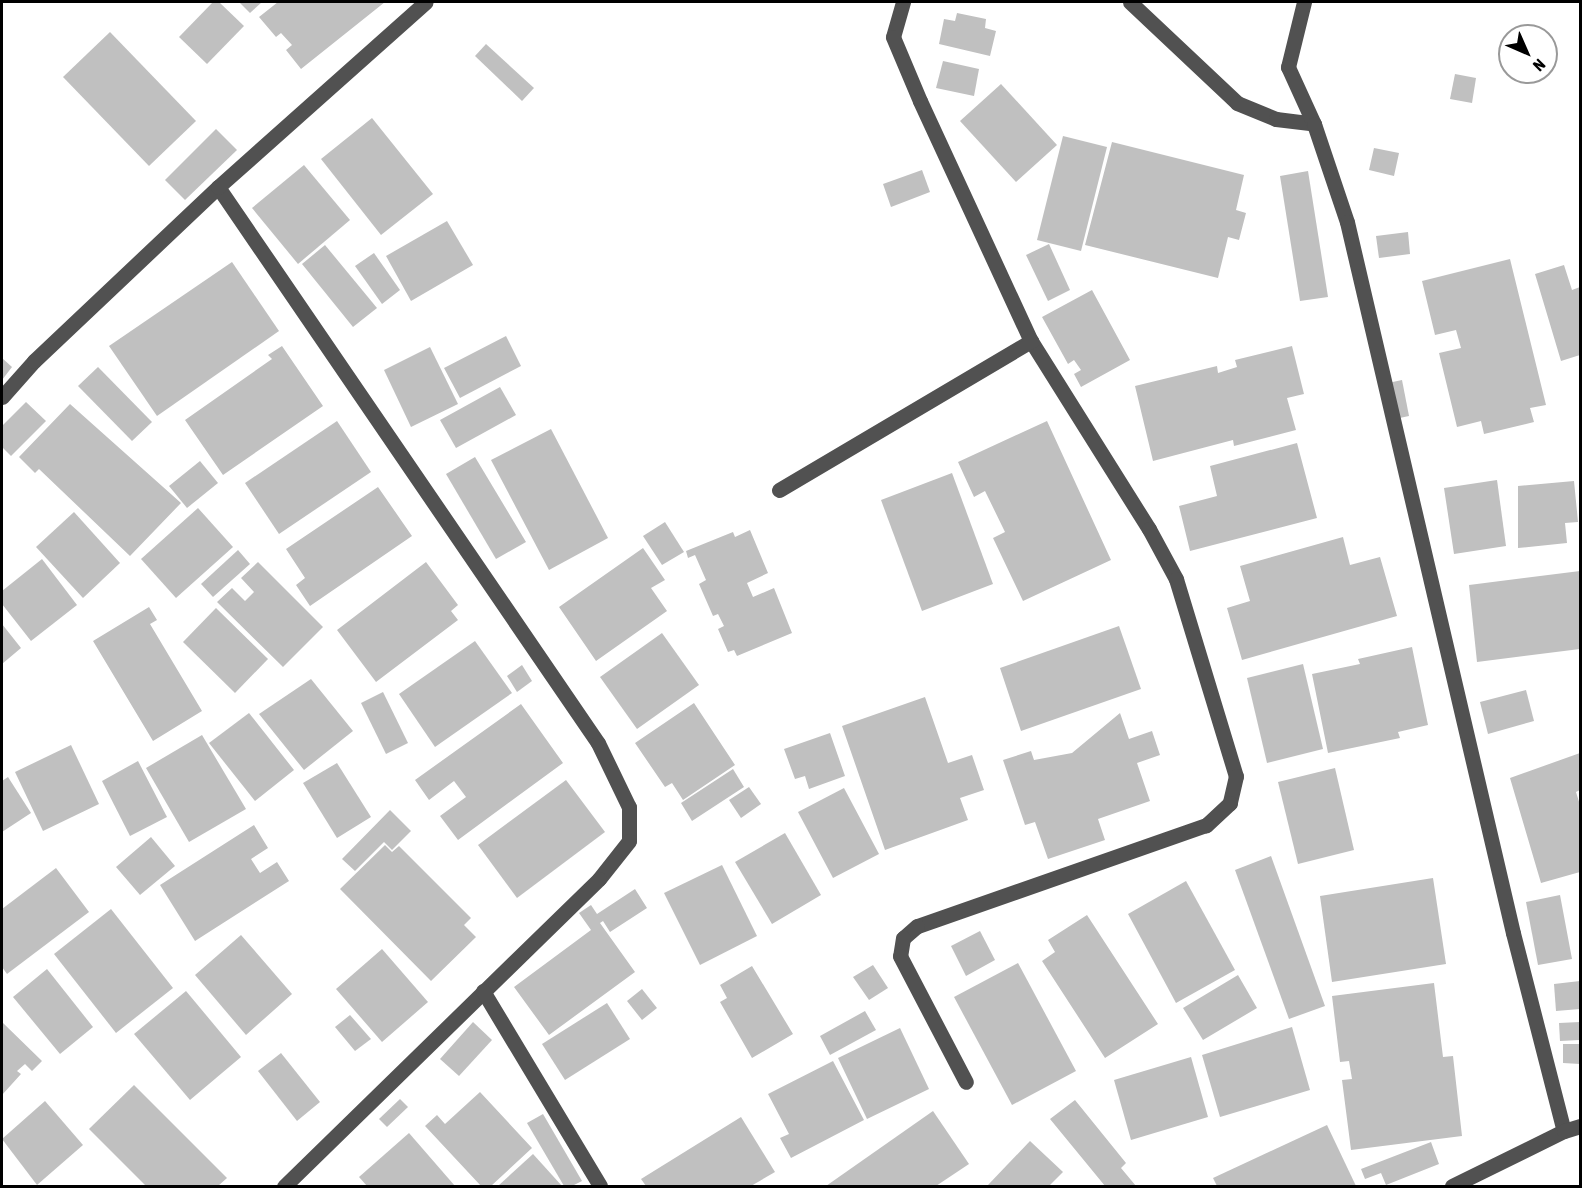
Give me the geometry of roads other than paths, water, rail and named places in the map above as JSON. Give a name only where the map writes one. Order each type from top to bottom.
[{"type":"street","points":[[2,397],[34,361],[218,187],[426,2]]},
{"type":"street","points":[[903,2],[893,37],[1030,341],[1149,530],[1176,579],[1236,776],[1230,803],[1206,825],[917,926],[903,938],[900,956],[966,1082]]},
{"type":"street","points":[[1130,2],[1237,103],[1276,119],[1314,124]]},
{"type":"street","points":[[1304,2],[1288,67],[1314,124],[1347,222],[1504,899],[1564,1131]]},
{"type":"street","points":[[218,187],[598,742],[629,807],[629,841],[599,879],[284,1186]]},
{"type":"street","points":[[779,490],[1030,341]]},
{"type":"street","points":[[483,992],[600,1186]]},
{"type":"street","points":[[1452,1186],[1564,1131],[1581,1126]]}]
